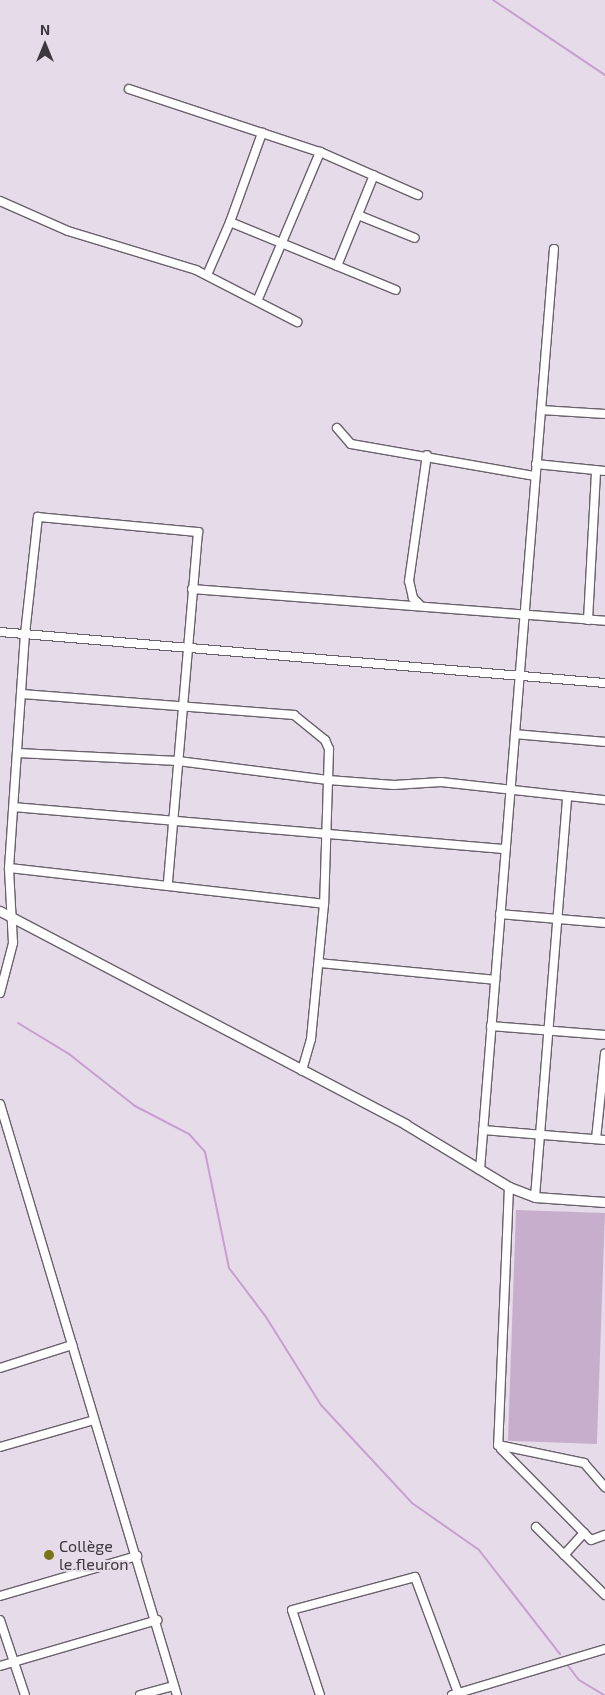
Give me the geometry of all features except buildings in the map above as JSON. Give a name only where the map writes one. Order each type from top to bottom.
[{"type":"street","points":[[129,88],[320,152],[418,195]]},
{"type":"street","points":[[207,275],[230,222],[262,133]]},
{"type":"street","points":[[258,299],[320,152]]},
{"type":"street","points":[[338,266],[374,175]]},
{"type":"street","points":[[0,201],[68,231],[207,275],[258,299],[297,322]]},
{"type":"street","points":[[358,214],[415,238]]},
{"type":"street","points":[[230,222],[396,290]]},
{"type":"street","points":[[480,1170],[554,249]]},
{"type":"street","points":[[541,410],[605,414]]},
{"type":"street","points":[[337,428],[351,444],[427,455],[535,476]]},
{"type":"street","points":[[420,605],[413,598],[410,581],[427,455]]},
{"type":"street","points":[[536,464],[605,471]]},
{"type":"street","points":[[588,620],[596,470]]},
{"type":"street","points":[[0,993],[13,943],[9,916],[9,868],[25,634],[38,517],[198,532],[178,761],[175,822],[168,885]]},
{"type":"street","points":[[192,589],[420,605],[605,621]]},
{"type":"street","points":[[0,632],[605,683]]},
{"type":"street","points":[[22,694],[294,715],[325,740],[329,750],[324,904],[312,1039],[302,1071]]},
{"type":"street","points":[[515,734],[605,742]]},
{"type":"street","points":[[18,753],[178,761],[328,780],[394,785],[441,782],[567,798],[605,800]]},
{"type":"street","points":[[535,1197],[560,920],[567,798]]},
{"type":"street","points":[[14,807],[505,849]]},
{"type":"street","points":[[9,868],[324,904]]},
{"type":"street","points":[[0,911],[302,1071],[509,1187],[535,1197],[605,1202]]},
{"type":"street","points":[[500,914],[605,923]]},
{"type":"street","points":[[319,963],[495,980]]},
{"type":"street","points":[[491,1026],[605,1035]]},
{"type":"street","points":[[596,1139],[605,1052]]},
{"type":"street","points":[[0,1104],[94,1420],[157,1620],[177,1695]]},
{"type":"street","points":[[483,1130],[605,1140]]},
{"type":"street","points":[[509,1187],[501,1449],[591,1540],[605,1535]]},
{"type":"street","points":[[0,1368],[72,1345]]},
{"type":"street","points":[[0,1447],[94,1420]]},
{"type":"street","points":[[501,1449],[584,1463],[605,1487]]},
{"type":"street","points":[[536,1527],[605,1595]]},
{"type":"street","points":[[564,1555],[584,1533]]},
{"type":"street","points":[[0,1596],[137,1556]]},
{"type":"street","points":[[320,1695],[292,1610],[415,1577],[457,1694],[605,1649]]},
{"type":"street","points":[[0,1620],[25,1695]]},
{"type":"street","points":[[0,1666],[157,1620]]},
{"type":"street","points":[[140,1695],[174,1686]]},
{"type":"shaded area","points":[[516,1210],[605,1213],[597,1444],[508,1441]]},
{"type":"waterway","points":[[493,0],[605,75]]},
{"type":"waterway","points":[[18,1023],[69,1054],[135,1106],[189,1134],[205,1152],[229,1268],[266,1317],[321,1405],[412,1503],[479,1550],[560,1654]]},
{"type":"waterway","points":[[566,1663],[579,1680],[604,1695]]},
{"type":"place","name":"Collège le fleuron","points":[[49,1555]]}]
